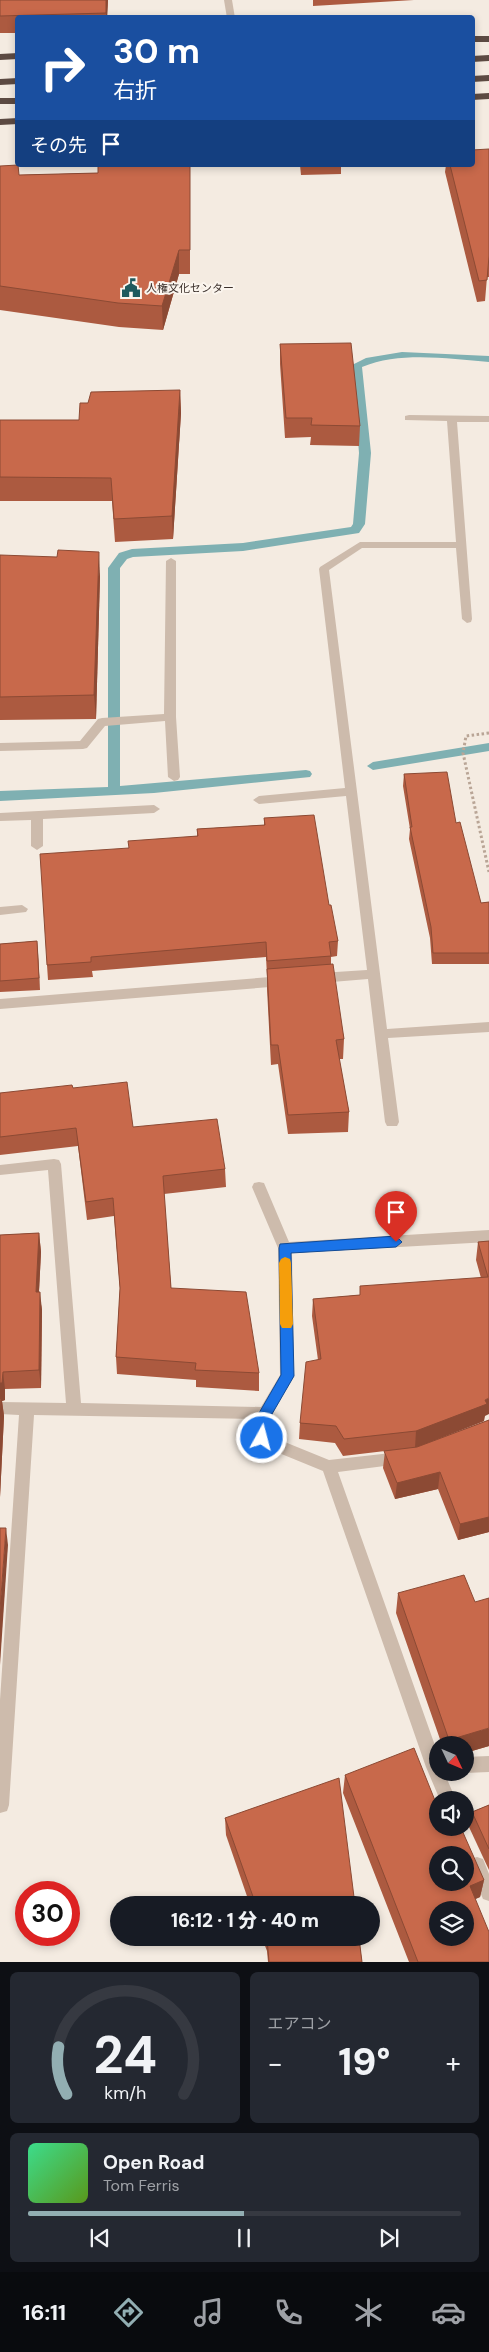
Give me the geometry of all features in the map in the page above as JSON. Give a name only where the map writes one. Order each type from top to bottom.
[{"type":"highway","points":[[475,39],[489,39]]},
{"type":"highway","points":[[0,57],[15,56]]},
{"type":"highway","points":[[475,59],[489,58]]},
{"type":"highway","points":[[475,79],[489,78]]},
{"type":"highway","points":[[0,82],[15,81]]},
{"type":"highway","points":[[475,97],[489,96]]},
{"type":"highway","points":[[0,101],[15,101]]},
{"type":"highway","points":[[0,122],[15,121]]},
{"type":"street","points":[[228,0],[230,15]]},
{"type":"street","points":[[409,418],[489,419]]},
{"type":"street","points":[[452,419],[467,619]]},
{"type":"street","points":[[392,1122],[324,570],[360,545],[461,545]]},
{"type":"street","points":[[171,561],[170,717],[174,777]]},
{"type":"street","points":[[0,746],[83,744],[102,722],[170,717]]},
{"type":"street","points":[[259,800],[352,791]]},
{"type":"street","points":[[0,817],[154,809]]},
{"type":"street","points":[[37,846],[38,816]]},
{"type":"street","points":[[0,911],[22,909]]},
{"type":"street","points":[[0,1004],[375,974]]},
{"type":"street","points":[[382,1034],[489,1026]]},
{"type":"street","points":[[0,1170],[54,1164],[74,1409]]},
{"type":"street","points":[[259,1187],[285,1248],[287,1376],[265,1413],[262,1438],[329,1467],[415,1456]]},
{"type":"street","points":[[285,1248],[489,1236]]},
{"type":"street","points":[[0,1408],[265,1413]]},
{"type":"street","points":[[1,1805],[6,1631],[27,1408]]},
{"type":"street","points":[[329,1467],[429,1747]]},
{"type":"street","points":[[474,1765],[489,1764]]},
{"type":"street","points":[[474,1859],[489,1893]]},
{"type":"path","points":[[489,733],[466,736],[463,753],[489,872]]},
{"type":"building","points":[[0,0],[106,0],[106,13],[0,16]]},
{"type":"building","points":[[489,149],[489,256],[487,280],[479,281],[450,167],[475,167],[475,150]]},
{"type":"building","name":"人権文化センター","points":[[15,165],[15,167],[18,167],[19,175],[98,173],[98,167],[190,167],[190,250],[179,250],[162,306],[118,303],[0,286],[0,166]]},
{"type":"building","points":[[351,343],[360,426],[311,425],[312,418],[286,418],[280,344]]},
{"type":"building","points":[[180,390],[172,516],[114,519],[111,478],[0,477],[0,420],[79,420],[80,403],[88,403],[91,392]]},
{"type":"building","points":[[58,550],[99,552],[94,695],[0,697],[0,555],[57,557]]},
{"type":"building","points":[[447,772],[456,823],[460,822],[481,903],[489,902],[489,953],[433,953],[431,927],[410,827],[412,827],[404,774]]},
{"type":"building","points":[[314,815],[329,905],[331,905],[338,941],[329,942],[331,956],[267,961],[266,942],[91,957],[91,962],[47,965],[40,854],[129,848],[128,841],[198,836],[197,829],[265,825],[264,818]]},
{"type":"building","points":[[37,941],[39,978],[0,981],[0,944]]},
{"type":"building","points":[[333,964],[344,1039],[336,1040],[349,1112],[288,1115],[278,1045],[271,1045],[267,969]]},
{"type":"building","points":[[127,1082],[133,1127],[217,1119],[225,1169],[163,1176],[171,1288],[246,1292],[259,1373],[195,1370],[196,1363],[116,1357],[120,1288],[113,1198],[86,1202],[76,1128],[0,1137],[0,1093],[72,1085],[73,1088]]},
{"type":"building","points":[[39,1233],[36,1292],[40,1292],[39,1370],[3,1372],[2,1383],[0,1383],[0,1235]]},
{"type":"building","points":[[489,1241],[489,1398],[485,1400],[487,1404],[416,1431],[344,1439],[336,1426],[300,1423],[306,1362],[321,1359],[313,1299],[360,1295],[360,1286],[488,1277],[478,1242]]},
{"type":"building","points":[[489,1420],[489,1517],[460,1524],[440,1472],[397,1483],[384,1451],[417,1447]]},
{"type":"building","points":[[0,1528],[6,1528],[0,1610]]},
{"type":"building","points":[[464,1575],[475,1602],[489,1598],[489,1728],[462,1736],[448,1736],[398,1593]]},
{"type":"building","points":[[414,1748],[431,1791],[429,1791],[429,1836],[465,1836],[469,1846],[429,1846],[429,1891],[472,1891],[489,1932],[489,1962],[418,1962],[345,1775]]},
{"type":"building","points":[[339,1778],[354,1896],[253,1896],[225,1818]]},
{"type":"building","points":[[489,1805],[489,1849],[474,1816],[474,1811]]},
{"type":"building","points":[[474,1857],[484,1880],[474,1884]]},
{"type":"building","points":[[268,1946],[360,1946],[362,1962],[269,1962]]},
{"type":"waterway","points":[[114,791],[114,568],[123,556],[132,553],[243,547],[355,530],[359,524],[365,453],[357,365],[369,360],[385,357],[421,355],[489,359]]},
{"type":"waterway","points":[[373,766],[489,747]]},
{"type":"waterway","points":[[114,791],[154,789],[306,774]]},
{"type":"waterway","points":[[0,796],[114,791]]},
{"type":"slow traffic","points":[[285,1263],[286,1324]]},
{"type":"place","name":"人権文化センター","points":[[131,288]]},
{"type":"route","points":[[262,1438],[265,1413],[287,1376],[285,1248],[396,1242]]}]
